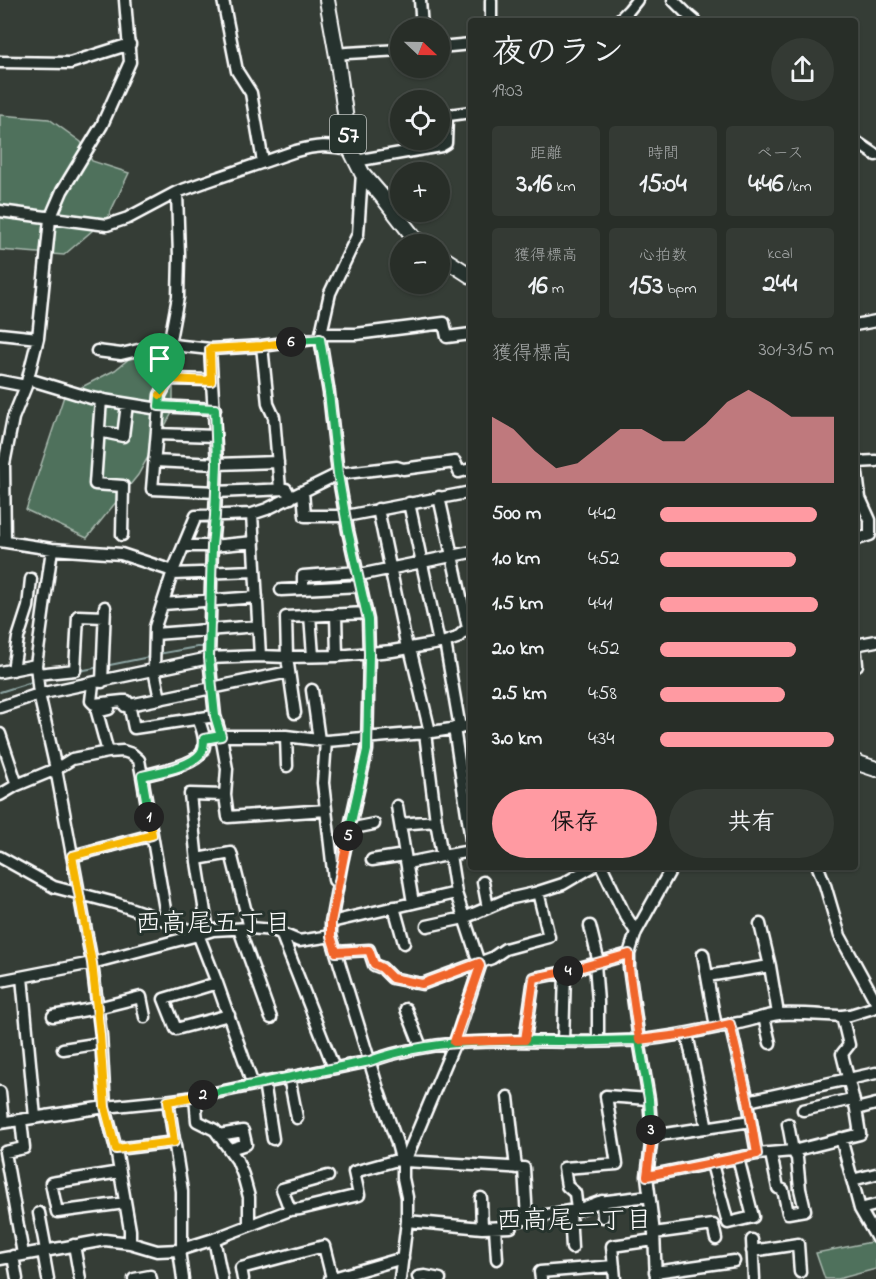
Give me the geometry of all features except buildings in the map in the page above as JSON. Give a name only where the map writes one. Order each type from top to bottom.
[{"type":"main road","name":"57","points":[[327,0],[356,161],[411,234]]},
{"type":"main road","points":[[450,262],[468,274]]},
{"type":"main road","points":[[858,763],[876,769]]},
{"type":"street","points":[[125,0],[130,62],[102,125],[62,190],[50,219],[38,338],[27,383],[13,418],[4,464],[3,541],[52,549],[121,554],[173,573],[255,571]]},
{"type":"street","points":[[223,0],[237,71],[251,93],[263,162]]},
{"type":"street","points":[[420,0],[421,18]]},
{"type":"street","points":[[491,0],[491,18]]},
{"type":"street","points":[[621,18],[637,0]]},
{"type":"street","points":[[673,0],[692,18]]},
{"type":"street","points":[[0,63],[70,63],[130,44]]},
{"type":"street","points":[[450,46],[468,44]]},
{"type":"street","points":[[337,56],[338,54],[390,51]]},
{"type":"street","points":[[0,211],[107,225],[128,218],[177,192],[311,147],[330,145],[356,161],[441,146],[446,143],[447,117],[468,112]]},
{"type":"street","points":[[858,143],[876,155]]},
{"type":"street","points":[[356,161],[358,234],[330,292],[321,336],[338,474],[368,620],[367,750],[336,896],[331,936],[403,1162],[403,1178],[407,1197],[400,1277],[425,1276],[440,1279]]},
{"type":"street","points":[[169,345],[178,297],[177,192]]},
{"type":"street","points":[[858,324],[876,321]]},
{"type":"street","points":[[97,351],[121,354],[164,344],[210,349],[262,346],[321,336],[444,323],[447,337],[468,334]]},
{"type":"street","points":[[0,334],[38,338]]},
{"type":"street","points":[[262,346],[268,404],[274,417],[280,489]]},
{"type":"street","points":[[210,349],[217,464],[209,658],[215,716],[227,770],[225,795],[228,817],[326,810]]},
{"type":"street","points":[[211,381],[169,379],[160,395],[152,489],[216,492],[286,489],[291,498]]},
{"type":"street","points":[[0,381],[27,383],[127,404],[159,408],[215,409]]},
{"type":"street","points":[[101,399],[95,484],[123,486],[122,536]]},
{"type":"street","points":[[99,431],[123,436],[127,404]]},
{"type":"street","points":[[157,434],[215,436]]},
{"type":"street","points":[[858,460],[876,461]]},
{"type":"street","points":[[154,461],[217,464],[278,462]]},
{"type":"street","points":[[160,699],[154,670],[155,627],[173,573],[196,516],[252,514],[291,498],[338,474],[455,462],[459,472],[468,470]]},
{"type":"street","points":[[858,483],[860,498],[870,520],[870,535],[858,539]]},
{"type":"street","points":[[303,492],[306,516],[346,516],[468,492]]},
{"type":"street","points":[[439,497],[468,623]]},
{"type":"street","points":[[409,503],[462,728],[468,803]]},
{"type":"street","points":[[378,509],[427,732],[436,821],[480,966],[454,1042],[403,1162]]},
{"type":"street","points":[[252,514],[260,656]]},
{"type":"street","points":[[184,546],[254,542]]},
{"type":"street","points":[[52,549],[36,669],[92,963],[105,1107],[116,1149],[130,1230],[130,1243]]},
{"type":"street","points":[[281,590],[303,589],[359,578],[391,568],[468,553]]},
{"type":"street","points":[[13,670],[18,638],[28,607],[32,579]]},
{"type":"street","points":[[163,604],[257,597]]},
{"type":"street","points":[[0,672],[36,669],[75,670],[78,616],[105,612],[98,683],[91,701],[94,704],[127,702],[130,705],[134,728],[215,716]]},
{"type":"street","points":[[295,713],[286,657],[286,616],[366,613]]},
{"type":"street","points":[[336,614],[338,656]]},
{"type":"street","points":[[310,615],[313,656]]},
{"type":"street","points":[[155,634],[258,626]]},
{"type":"street","points":[[0,707],[39,694],[209,658],[369,654],[442,642],[457,638],[468,628]]},
{"type":"street","points":[[858,644],[876,641]]},
{"type":"street","points":[[108,752],[97,712],[289,672]]},
{"type":"street","points":[[312,690],[322,740],[323,783],[336,896]]},
{"type":"street","points":[[142,776],[187,763],[200,755],[204,739],[198,718]]},
{"type":"street","points":[[204,739],[221,736],[286,736],[322,740],[462,728]]},
{"type":"street","points":[[0,734],[5,764],[17,785]]},
{"type":"street","points":[[286,736],[287,766]]},
{"type":"street","points":[[0,795],[72,759],[108,752],[123,751],[132,754],[139,760],[167,921]]},
{"type":"street","points":[[225,795],[189,794],[203,933],[217,983],[259,1084],[273,1139]]},
{"type":"street","points":[[397,806],[413,903]]},
{"type":"street","points":[[400,824],[436,821]]},
{"type":"street","points":[[349,829],[374,824]]},
{"type":"street","points":[[72,856],[152,835]]},
{"type":"street","points":[[372,860],[446,856],[468,852]]},
{"type":"street","points":[[196,859],[231,853],[250,928]]},
{"type":"street","points":[[0,857],[54,887],[115,903],[203,933]]},
{"type":"street","points":[[427,926],[465,918],[508,899],[563,884],[587,870]]},
{"type":"street","points":[[603,870],[636,932]]},
{"type":"street","points":[[670,870],[636,932],[629,954],[629,968],[649,1099],[652,1136],[647,1176],[656,1275],[734,1261]]},
{"type":"street","points":[[819,870],[840,936],[876,1002]]},
{"type":"street","points":[[483,882],[488,908]]},
{"type":"street","points":[[336,952],[369,950],[374,964],[392,978],[422,984],[492,958],[505,949],[549,937],[538,892]]},
{"type":"street","points":[[331,922],[456,893]]},
{"type":"street","points":[[394,907],[404,943]]},
{"type":"street","points":[[760,924],[778,1014]]},
{"type":"street","points":[[590,926],[597,964],[598,1041]]},
{"type":"street","points":[[0,981],[92,963],[213,930],[250,928],[273,930],[299,941],[331,936]]},
{"type":"street","points":[[239,929],[271,1018]]},
{"type":"street","points":[[281,933],[334,1068]]},
{"type":"street","points":[[525,1040],[534,978],[597,964],[629,954]]},
{"type":"street","points":[[703,954],[716,1028]]},
{"type":"street","points":[[707,976],[770,966]]},
{"type":"street","points":[[564,1041],[565,972]]},
{"type":"street","points":[[22,977],[35,1118]]},
{"type":"street","points":[[217,983],[165,999],[176,1029],[229,1015]]},
{"type":"street","points":[[53,1016],[141,997],[145,1017]]},
{"type":"street","points":[[0,1092],[2,1122],[195,1097],[370,1061],[388,1054],[454,1042],[639,1040],[687,1034],[778,1014],[842,1016],[876,1007]]},
{"type":"street","points":[[406,1009],[421,1047]]},
{"type":"street","points":[[647,1176],[757,1154],[793,1151],[860,1134],[842,1054],[849,1045],[842,1016]]},
{"type":"street","points":[[764,1017],[770,1043]]},
{"type":"street","points":[[730,1024],[748,1101],[757,1154]]},
{"type":"street","points":[[687,1034],[707,1128]]},
{"type":"street","points":[[63,1049],[101,1043]]},
{"type":"street","points":[[748,1101],[876,1073]]},
{"type":"street","points":[[290,1077],[297,1118]]},
{"type":"street","points":[[572,1248],[575,1193],[567,1186],[564,1168],[617,1164],[606,1096],[649,1099]]},
{"type":"street","points":[[195,1097],[197,1120],[215,1130],[237,1160],[249,1197],[249,1225]]},
{"type":"street","points":[[508,1097],[516,1168]]},
{"type":"street","points":[[168,1101],[182,1191],[180,1249],[183,1279]]},
{"type":"street","points":[[803,1110],[854,1104],[876,1104]]},
{"type":"street","points":[[17,1279],[18,1255],[5,1152],[24,1148],[21,1120]]},
{"type":"street","points":[[652,1136],[751,1121]]},
{"type":"street","points":[[771,1154],[778,1188],[783,1190],[788,1213],[805,1210],[797,1158],[793,1151],[788,1124]]},
{"type":"street","points":[[219,1135],[243,1131],[246,1144],[230,1149]]},
{"type":"street","points":[[841,1138],[860,1209],[876,1237]]},
{"type":"street","points":[[116,1149],[174,1142]]},
{"type":"street","points":[[712,1164],[728,1223],[753,1217],[738,1158]]},
{"type":"street","points":[[0,1259],[105,1240],[130,1243],[157,1251],[180,1249],[214,1239],[290,1210],[359,1195],[354,1172],[403,1162],[524,1168],[527,1219]]},
{"type":"street","points":[[120,1172],[51,1182],[57,1212],[125,1203]]},
{"type":"street","points":[[852,1180],[876,1174]]},
{"type":"street","points":[[290,1210],[282,1189],[328,1176]]},
{"type":"street","points":[[406,1221],[482,1228],[511,1227],[514,1221],[602,1202],[649,1196]]},
{"type":"street","points":[[481,1198],[482,1228]]},
{"type":"street","points":[[602,1202],[603,1217]]},
{"type":"street","points":[[860,1209],[876,1204]]},
{"type":"street","points":[[39,1213],[48,1279]]},
{"type":"street","points":[[615,1279],[612,1245],[713,1225],[716,1239]]},
{"type":"street","points":[[495,1228],[497,1259]]},
{"type":"street","points":[[214,1239],[222,1279]]},
{"type":"street","points":[[752,1240],[754,1279]]},
{"type":"street","points":[[752,1251],[798,1244],[800,1272]]},
{"type":"street","points":[[74,1245],[80,1279]]},
{"type":"street","points":[[243,1279],[241,1268],[324,1246],[331,1279],[356,1276],[403,1258]]},
{"type":"street","points":[[541,1279],[540,1272],[614,1266]]},
{"type":"street","points":[[134,1279],[150,1276],[151,1279]]},
{"type":"green space","points":[[0,115],[49,119],[81,142],[92,161],[129,173],[108,217],[64,255],[0,250]]},
{"type":"green space","points":[[141,349],[173,360],[173,411],[138,475],[87,538],[26,510],[64,396],[115,370]]},
{"type":"green space","points":[[876,1241],[876,1269],[838,1279],[825,1279],[816,1253]]},
{"type":"waterway","points":[[158,654],[205,647]]},
{"type":"waterway","points":[[105,666],[149,657]]},
{"type":"waterway","points":[[79,671],[100,667]]},
{"type":"waterway","points":[[0,692],[35,681]]},
{"type":"district","name":"西高尾五丁目","points":[[213,922]]},
{"type":"district","name":"西高尾二丁目","points":[[574,1219]]},
{"type":"route","points":[[160,395],[159,406],[215,409],[217,464],[209,658],[215,716],[221,736],[204,739],[200,755],[187,763],[142,776],[152,835],[72,856],[92,963],[105,1107],[116,1149],[174,1142],[168,1101],[370,1061],[388,1054],[421,1047],[454,1042],[501,1040],[564,1041],[639,1040],[649,1099],[652,1136],[647,1176],[757,1154],[748,1101],[730,1024],[687,1034],[639,1040],[629,954],[534,978],[525,1040],[501,1040],[454,1042],[480,966],[479,963],[422,984],[392,978],[374,964],[369,950],[336,952],[331,936],[331,922],[367,750],[369,654],[368,620],[338,474],[320,339],[210,349],[211,381],[169,379],[160,395]]}]
